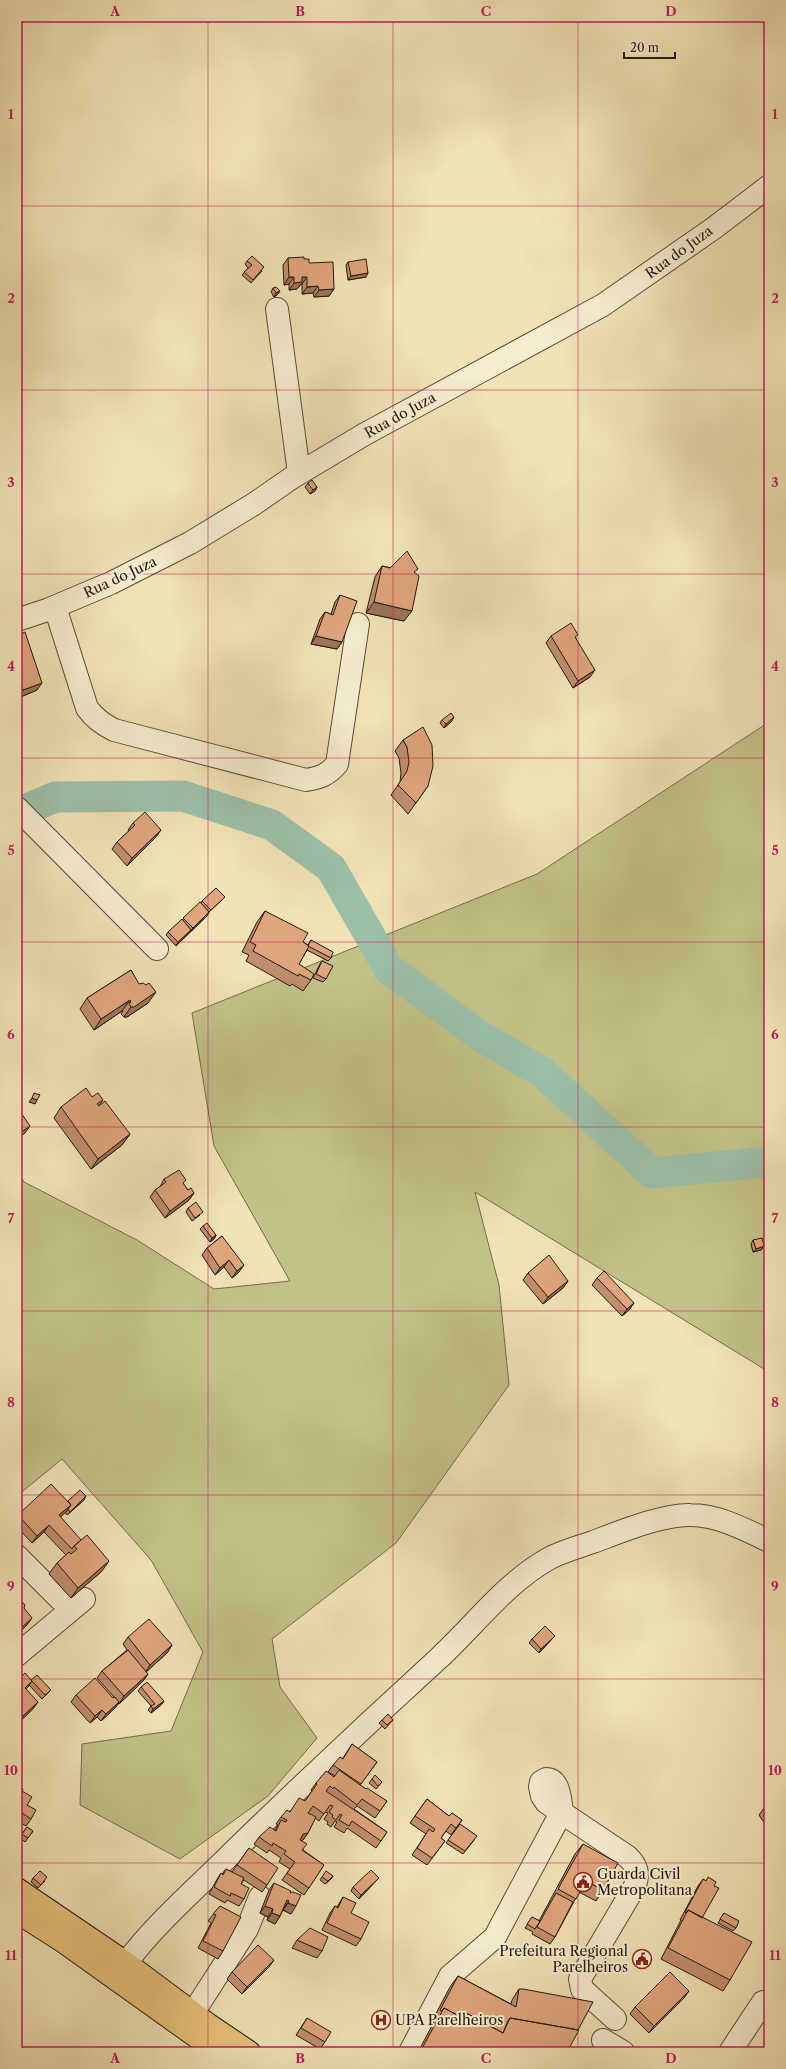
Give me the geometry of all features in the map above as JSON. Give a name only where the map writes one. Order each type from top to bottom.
[{"type":"main road","points":[[17,1889],[69,1934],[218,2052]]},
{"type":"main road","points":[[17,1912],[69,1934],[126,1963],[193,2013],[250,2052]]},
{"type":"street","name":"Rua do Juza","points":[[17,620],[55,607],[127,576],[190,543],[243,511],[299,473],[459,382],[603,305],[714,228],[769,186]]},
{"type":"street","points":[[277,309],[299,473]]},
{"type":"street","points":[[55,607],[87,708],[94,717],[105,725],[114,730],[306,780],[320,778],[331,772],[337,764],[358,624]]},
{"type":"street","points":[[17,808],[157,949]]},
{"type":"street","points":[[126,1963],[136,1949],[175,1909],[280,1807],[441,1657],[512,1585],[534,1568],[553,1556],[614,1534],[671,1517],[691,1515],[727,1522],[769,1541]]},
{"type":"street","points":[[17,1556],[60,1599]]},
{"type":"street","points":[[17,1655],[84,1599]]},
{"type":"street","points":[[410,2052],[450,1976],[495,1937],[562,1811],[628,1857],[636,1866],[637,1878],[635,1886],[580,1979],[582,1989],[615,2018]]},
{"type":"street","points":[[193,2013],[247,1929],[260,1898]]},
{"type":"street","points":[[730,2052],[763,2002]]},
{"type":"street","points":[[603,2040],[623,2052]]},
{"type":"shaded area","points":[[769,722],[769,1372],[475,1192],[499,1285],[509,1385],[396,1543],[272,1639],[280,1687],[317,1738],[268,1796],[180,1859],[80,1805],[82,1744],[171,1731],[203,1652],[151,1560],[62,1459],[17,1496],[17,1170],[24,1182],[137,1240],[214,1289],[290,1281],[214,1146],[192,1013],[537,874]]},
{"type":"building","points":[[252,256],[264,267],[253,280],[244,272],[252,265],[247,261]]},
{"type":"building","points":[[304,257],[304,259],[309,259],[309,263],[333,262],[334,289],[319,290],[318,286],[307,287],[307,277],[302,277],[302,282],[294,283],[294,277],[289,277],[288,258]]},
{"type":"building","points":[[366,259],[368,273],[351,276],[348,262]]},
{"type":"building","points":[[276,287],[280,291],[276,293],[273,288]]},
{"type":"building","points":[[312,480],[317,487],[313,490],[308,483]]},
{"type":"building","points":[[407,551],[418,569],[414,572],[419,576],[412,611],[374,602],[382,566],[390,568]]},
{"type":"building","points":[[340,595],[357,601],[342,642],[316,636],[325,612],[333,615]]},
{"type":"building","points":[[571,623],[578,635],[575,637],[595,670],[578,681],[551,636]]},
{"type":"building","points":[[25,632],[42,683],[23,690],[17,675],[17,636]]},
{"type":"building","points":[[451,713],[454,717],[446,724],[442,720]]},
{"type":"building","points":[[423,727],[432,745],[433,766],[428,786],[416,803],[398,785],[407,771],[409,762],[407,747],[403,740]]},
{"type":"building","points":[[145,812],[161,830],[132,858],[117,842],[135,825],[133,823]]},
{"type":"building","points":[[216,888],[225,897],[211,910],[202,901]]},
{"type":"building","points":[[200,902],[209,912],[193,928],[183,918]]},
{"type":"building","points":[[265,911],[308,933],[303,942],[309,946],[299,964],[314,974],[311,980],[299,974],[298,976],[253,951],[256,945],[250,942]]},
{"type":"building","points":[[182,919],[191,930],[178,942],[168,932]]},
{"type":"building","points":[[311,940],[333,952],[331,958],[308,946]]},
{"type":"building","points":[[322,961],[333,966],[326,979],[316,974]]},
{"type":"building","points":[[131,970],[139,984],[143,983],[146,985],[149,983],[156,992],[134,1007],[131,1007],[129,1003],[131,1002],[130,1000],[101,1019],[87,998]]},
{"type":"building","points":[[86,1088],[92,1097],[98,1093],[103,1100],[97,1104],[99,1106],[105,1101],[130,1134],[98,1159],[61,1107]]},
{"type":"building","points":[[34,1093],[40,1095],[37,1100],[32,1098]]},
{"type":"building","points":[[17,1107],[30,1126],[17,1135]]},
{"type":"building","points":[[179,1170],[186,1180],[183,1183],[188,1190],[191,1188],[194,1193],[170,1211],[155,1190],[166,1182],[164,1179]]},
{"type":"building","points":[[196,1202],[203,1212],[195,1218],[188,1208]]},
{"type":"building","points":[[207,1223],[216,1235],[212,1238],[203,1226]]},
{"type":"building","points":[[222,1236],[244,1265],[237,1271],[229,1260],[220,1268],[207,1248]]},
{"type":"building","points":[[762,1238],[764,1246],[756,1249],[753,1240]]},
{"type":"building","points":[[549,1255],[568,1281],[548,1297],[528,1273]]},
{"type":"building","points":[[604,1271],[634,1303],[627,1309],[597,1278]]},
{"type":"building","points":[[51,1484],[71,1505],[59,1515],[81,1540],[72,1549],[49,1525],[37,1536],[18,1515]]},
{"type":"building","points":[[80,1490],[86,1496],[70,1512],[68,1509],[71,1505],[68,1501]]},
{"type":"building","points":[[87,1535],[109,1561],[78,1588],[57,1563],[69,1552],[71,1554],[77,1549],[74,1546]]},
{"type":"building","points":[[17,1596],[25,1605],[24,1608],[32,1618],[17,1632]]},
{"type":"building","points":[[149,1619],[172,1645],[150,1665],[128,1637]]},
{"type":"building","points":[[545,1626],[555,1636],[541,1649],[532,1639]]},
{"type":"building","points":[[128,1650],[148,1674],[124,1696],[102,1671]]},
{"type":"building","points":[[25,1673],[32,1681],[25,1688],[38,1702],[23,1716],[17,1709],[17,1681]]},
{"type":"building","points":[[37,1675],[51,1690],[45,1695],[31,1680]]},
{"type":"building","points":[[95,1678],[113,1698],[115,1697],[119,1702],[106,1714],[102,1710],[95,1716],[76,1695]]},
{"type":"building","points":[[147,1682],[164,1701],[153,1709],[151,1706],[155,1704],[141,1687]]},
{"type":"building","points":[[388,1714],[393,1720],[387,1725],[382,1720]]},
{"type":"building","points":[[352,1744],[377,1762],[361,1784],[333,1765],[340,1757],[343,1759]]},
{"type":"building","points":[[339,1770],[366,1789],[367,1788],[387,1801],[380,1811],[362,1799],[357,1805],[334,1787],[333,1789],[330,1786],[326,1791],[387,1832],[381,1841],[352,1821],[349,1826],[339,1820],[342,1815],[340,1814],[336,1820],[329,1812],[333,1806],[330,1805],[324,1814],[313,1806],[308,1813],[316,1817],[308,1833],[303,1834],[300,1840],[307,1844],[302,1850],[324,1865],[309,1888],[287,1873],[295,1862],[284,1854],[286,1851],[273,1843],[272,1846],[259,1837],[270,1827],[276,1831],[281,1820],[286,1822],[287,1820],[281,1817],[287,1810],[290,1812],[299,1798],[305,1801],[317,1784],[316,1783],[326,1771],[334,1777]]},
{"type":"building","points":[[375,1775],[382,1782],[378,1786],[372,1779]]},
{"type":"building","points":[[17,1779],[21,1782],[19,1787],[23,1789],[22,1791],[32,1797],[27,1805],[36,1810],[31,1819],[22,1813],[17,1820]]},
{"type":"building","points":[[427,1799],[449,1816],[452,1813],[462,1820],[456,1828],[451,1824],[441,1838],[445,1841],[432,1858],[417,1848],[429,1829],[433,1832],[435,1829],[415,1816]]},
{"type":"building","points":[[769,1805],[769,1815],[764,1808]]},
{"type":"building","points":[[460,1824],[477,1836],[465,1851],[448,1840]]},
{"type":"building","points":[[27,1827],[33,1831],[28,1838],[22,1834]]},
{"type":"building","name":"Guarda Civil Metropolitana","points":[[583,1844],[618,1863],[603,1890],[586,1881],[576,1899],[558,1889]]},
{"type":"building","points":[[249,1848],[278,1868],[267,1885],[237,1865]]},
{"type":"building","points":[[226,1869],[244,1878],[241,1884],[249,1888],[244,1899],[231,1893],[230,1896],[214,1887],[221,1873],[223,1875]]},
{"type":"building","points":[[371,1870],[379,1878],[361,1895],[353,1887]]},
{"type":"building","points":[[40,1871],[47,1877],[41,1885],[33,1878]]},
{"type":"building","points":[[326,1871],[333,1876],[328,1881],[322,1877]]},
{"type":"building","points":[[708,1877],[716,1882],[714,1886],[719,1888],[702,1918],[688,1910],[686,1913],[685,1912],[703,1879],[706,1881]]},
{"type":"building","points":[[274,1883],[291,1891],[290,1893],[293,1892],[301,1895],[296,1906],[288,1903],[289,1901],[287,1900],[280,1916],[272,1913],[273,1909],[265,1906]]},
{"type":"building","points":[[556,1893],[573,1902],[555,1937],[537,1927]]},
{"type":"building","points":[[343,1897],[356,1903],[351,1913],[369,1922],[361,1939],[327,1923],[335,1906],[338,1908]]},
{"type":"building","points":[[220,1906],[241,1917],[223,1951],[203,1941],[216,1915],[213,1914]]},
{"type":"building","points":[[688,1910],[752,1942],[730,1980],[668,1948]]},
{"type":"building","points":[[724,1913],[739,1921],[736,1928],[720,1919]]},
{"type":"building","points":[[532,1917],[540,1921],[535,1929],[527,1924]]},
{"type":"building","points":[[310,1928],[328,1937],[322,1951],[297,1940]]},
{"type":"building","points":[[258,1945],[274,1960],[247,1987],[232,1972]]},
{"type":"building","points":[[670,1972],[689,1991],[654,2026],[635,2007]]},
{"type":"building","points":[[458,1976],[516,2007],[519,1989],[593,2002],[578,2030],[510,2018],[503,2033],[466,2013],[463,2018],[444,2008],[442,2011],[440,2010]]},
{"type":"building","points":[[444,2008],[463,2018],[466,2013],[503,2033],[510,2018],[579,2030],[567,2052],[420,2052]]},
{"type":"building","points":[[307,2018],[331,2032],[325,2042],[301,2028]]},
{"type":"waterway","points":[[25,810],[55,797],[183,796],[272,825],[331,868],[389,969],[480,1036],[542,1072],[652,1173],[767,1162],[769,1160]]},
{"type":"place","name":"Guarda Civil Metropolitana","points":[[583,1882]]},
{"type":"place","name":"Prefeitura Regional Parelheiros","points":[[642,1959]]},
{"type":"place","name":"UPA Parelheiros","points":[[381,2020]]}]
